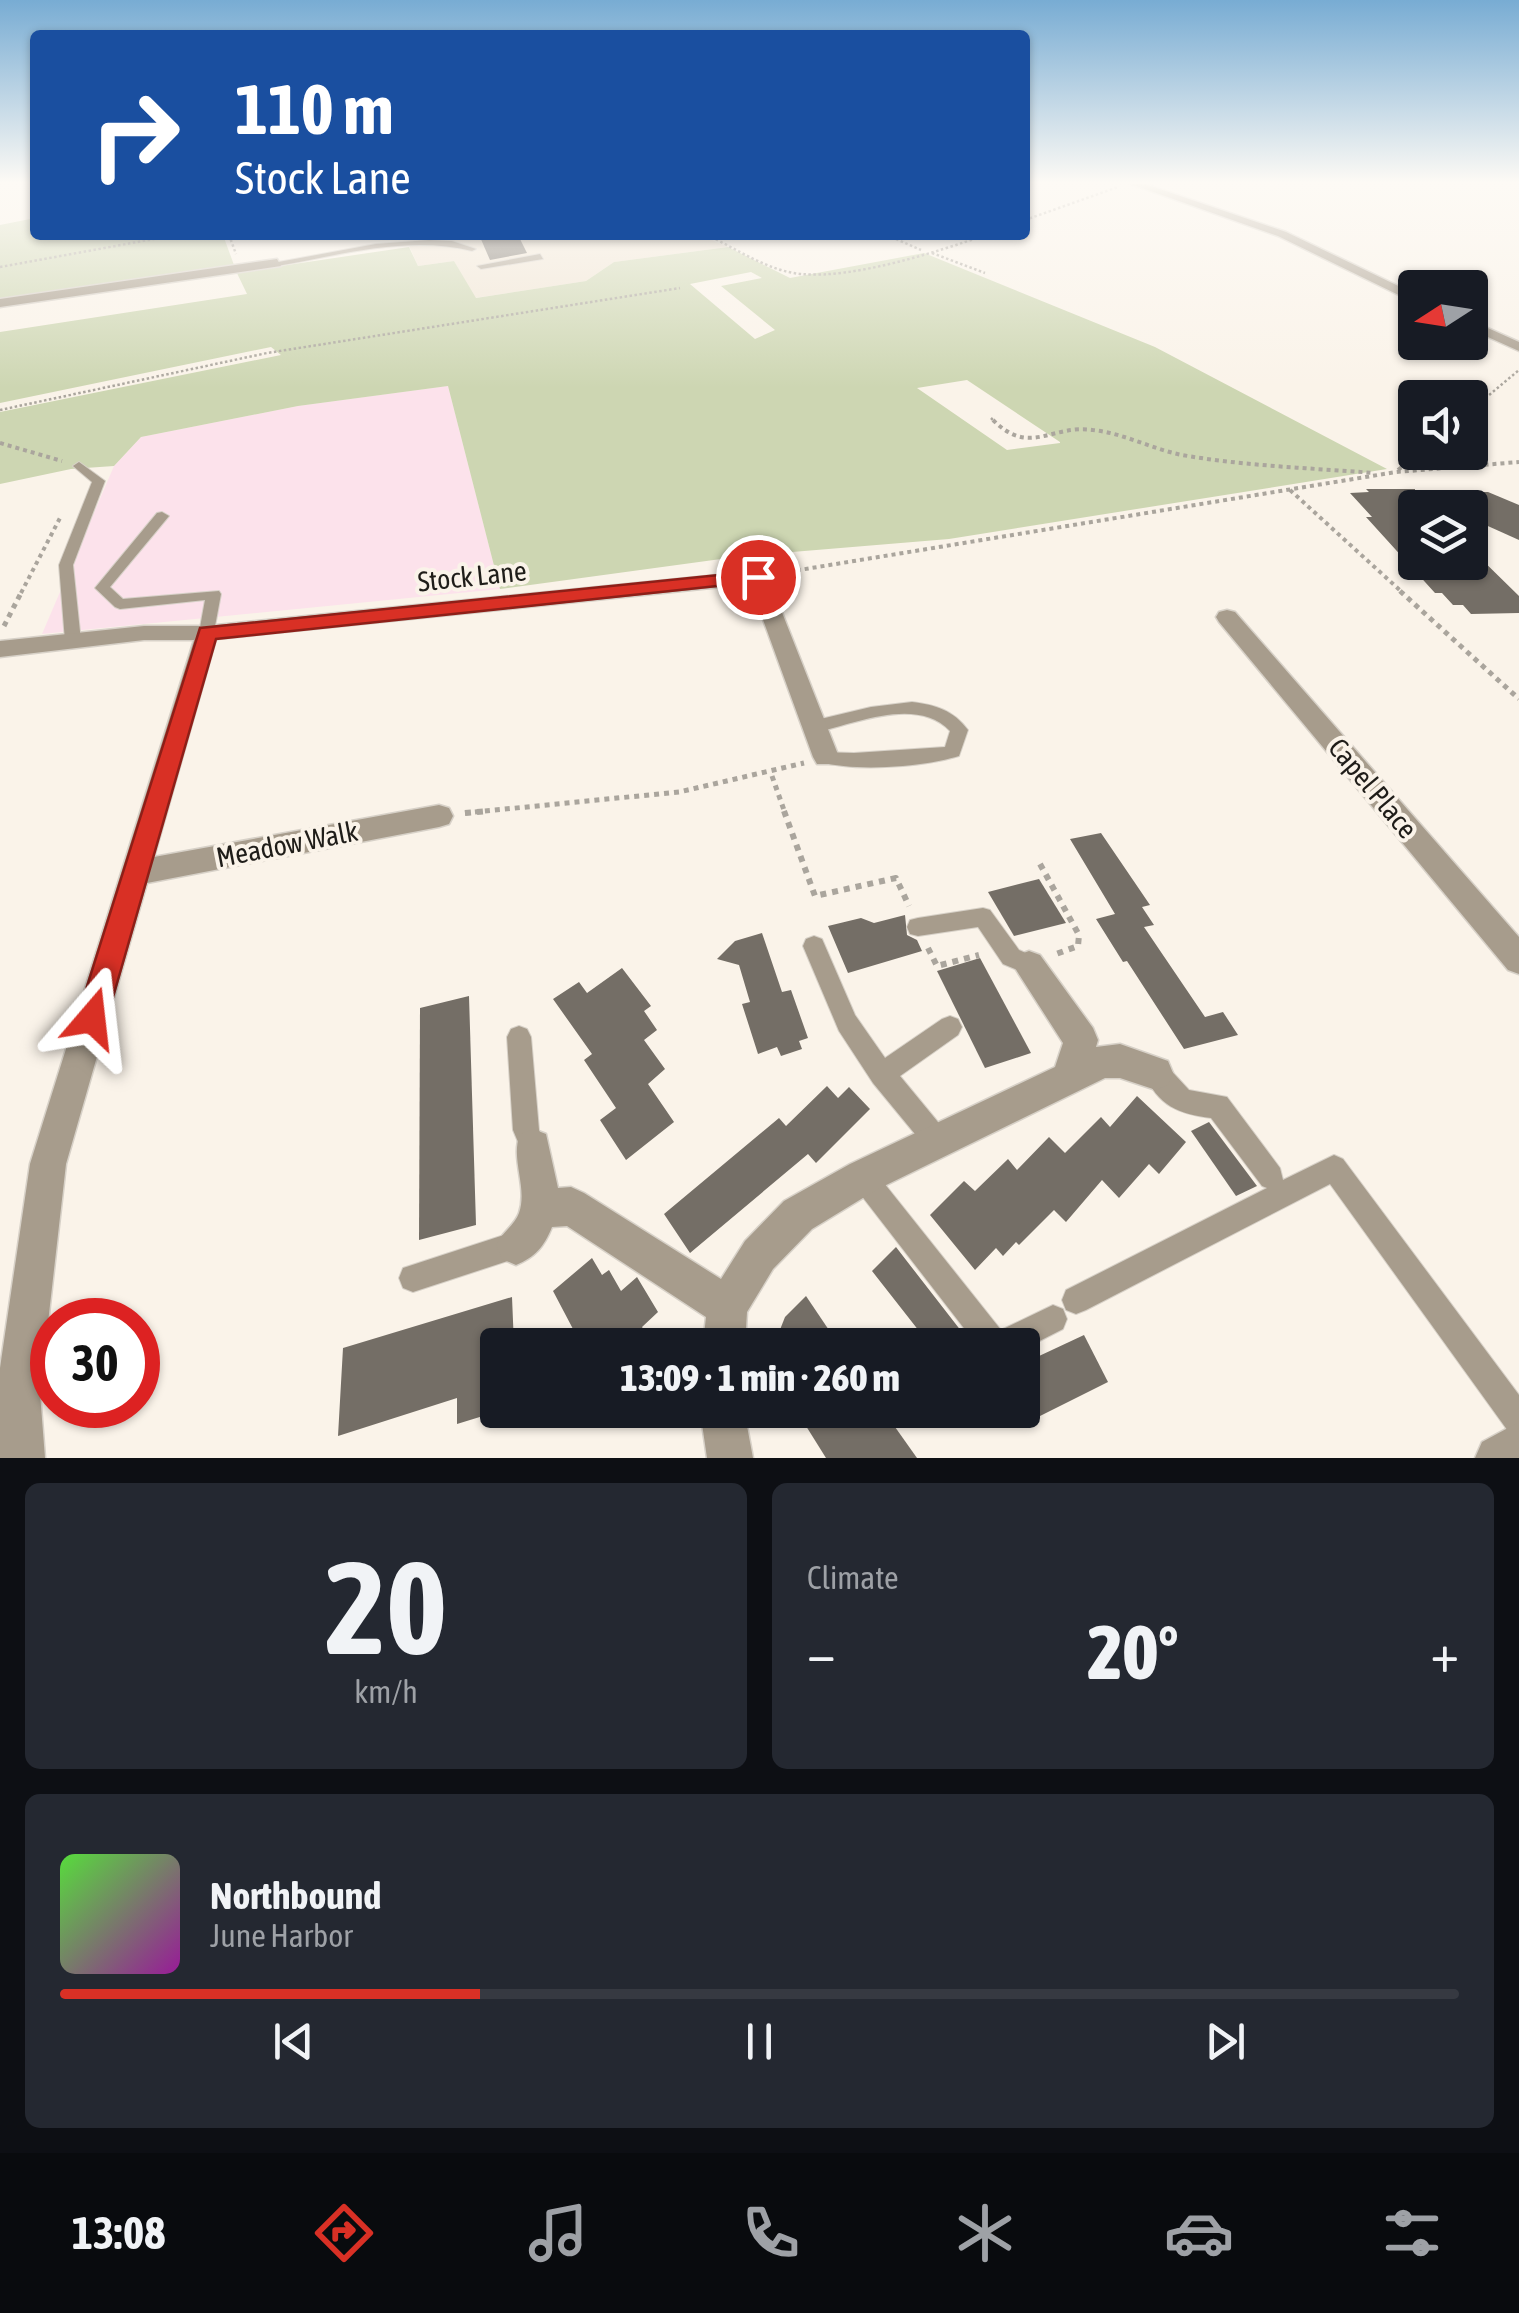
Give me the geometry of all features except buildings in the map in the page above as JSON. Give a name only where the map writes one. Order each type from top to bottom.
[{"type":"street","points":[[1319,252],[1398,291]]},
{"type":"street","points":[[0,303],[278,263]]},
{"type":"street","points":[[1488,332],[1519,347]]},
{"type":"street","points":[[758,577],[826,757]]},
{"type":"street","name":"Stock Lane","points":[[0,649],[144,633],[208,633],[758,577]]},
{"type":"street","name":"Capel Place","points":[[1227,617],[1519,960]]},
{"type":"street","points":[[22,1458],[9,1397],[48,1164],[208,633]]},
{"type":"street","name":"Meadow Walk","points":[[136,873],[439,816]]},
{"type":"street","points":[[1029,965],[1081,1040],[1069,1079]]},
{"type":"street","points":[[538,1210],[571,1206],[726,1326],[759,1254],[798,1215],[1100,1061],[1122,1058],[1156,1073]]},
{"type":"street","points":[[516,1246],[533,1230],[538,1210],[540,1191],[533,1147]]},
{"type":"street","points":[[725,1428],[730,1458]]},
{"type":"street","points":[[1498,1458],[1519,1444]]},
{"type":"lane","points":[[278,263],[360,252]]},
{"type":"lane","points":[[482,266],[540,257]]},
{"type":"lane","points":[[73,641],[66,565],[99,481],[79,466]]},
{"type":"lane","points":[[162,516],[102,588],[120,604],[214,594],[208,633]]},
{"type":"lane","points":[[814,727],[911,708],[941,712],[959,730],[953,751],[940,755],[854,760],[826,757]]},
{"type":"lane","points":[[918,927],[983,916],[1012,957],[1029,965]]},
{"type":"lane","points":[[814,946],[848,1023],[882,1074],[938,1142]]},
{"type":"lane","points":[[882,1074],[950,1027]]},
{"type":"lane","points":[[518,1037],[526,1130],[533,1147]]},
{"type":"lane","points":[[1156,1073],[1183,1102],[1218,1106],[1271,1177]]},
{"type":"lane","points":[[1076,1300],[1334,1168],[1519,1420]]},
{"type":"lane","points":[[864,1178],[985,1328]]},
{"type":"lane","points":[[413,1278],[516,1246]]},
{"type":"lane","points":[[1034,1328],[1052,1319]]},
{"type":"path","points":[[0,267],[82,252]]},
{"type":"path","points":[[749,252],[802,274],[920,252]]},
{"type":"path","points":[[929,252],[985,273]]},
{"type":"path","points":[[0,410],[268,353],[680,288]]},
{"type":"path","points":[[1488,396],[1519,370]]},
{"type":"path","points":[[991,418],[1008,435],[1027,439],[1092,429],[1177,454],[1220,461],[1382,474]]},
{"type":"path","points":[[0,443],[79,466],[73,493],[0,633]]},
{"type":"path","points":[[758,577],[1382,474],[1519,462]]},
{"type":"path","points":[[1290,490],[1519,699]]},
{"type":"path","points":[[439,816],[678,794],[772,776],[815,896],[896,878]]},
{"type":"path","points":[[1029,965],[1078,946],[1076,924],[1040,864]]},
{"type":"shaded area","points":[[412,252],[690,252],[614,262],[586,281],[475,298],[454,261],[418,266]]},
{"type":"shaded area","points":[[448,386],[500,589],[42,634],[114,466],[141,437],[298,406]]},
{"type":"green space","points":[[0,252],[229,252],[234,265],[0,300]]},
{"type":"green space","points":[[375,252],[411,252],[418,266],[454,261],[476,298],[586,281],[614,262],[690,252],[738,252],[790,278],[924,253],[1155,347],[1387,469],[949,539],[743,556],[500,589],[448,386],[298,406],[141,437],[114,466],[71,469],[0,484],[0,412],[281,355],[271,347],[0,403],[0,332],[247,294],[235,269]],"holes":[[[751,272],[762,278],[721,286],[775,330],[755,339],[690,284]],[[967,380],[1060,442],[1007,450],[917,388]]]},
{"type":"route","points":[[92,1018],[208,633],[758,577]]}]
